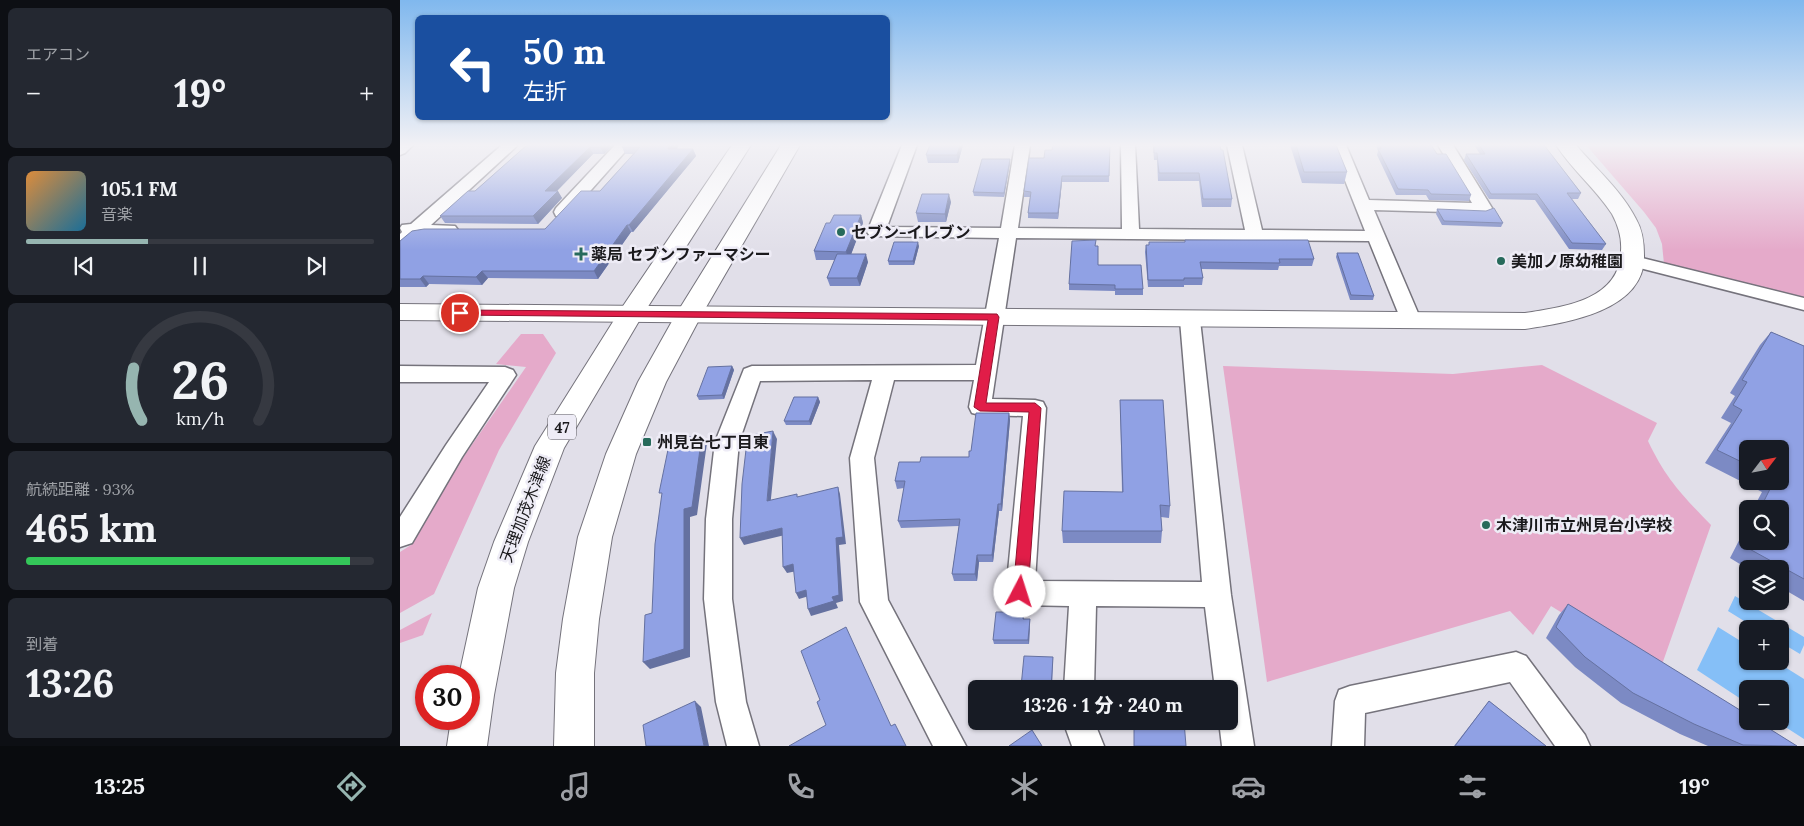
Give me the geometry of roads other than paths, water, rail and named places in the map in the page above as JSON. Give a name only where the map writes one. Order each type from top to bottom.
[{"type":"street","points":[[400,243],[408,230],[470,180]]},
{"type":"street","points":[[550,224],[592,180]]},
{"type":"street","name":"天理加茂木津線","points":[[468,746],[474,694],[496,588],[511,542],[550,446],[630,315],[720,180]]},
{"type":"street","points":[[574,746],[575,673],[581,619],[595,537],[621,454],[652,382],[688,316],[770,180]]},
{"type":"street","points":[[897,180],[876,232],[1376,236]]},
{"type":"street","points":[[1017,180],[980,407],[1035,408],[1020,592],[1217,595]]},
{"type":"street","points":[[1129,180],[1131,234]]},
{"type":"street","points":[[1242,180],[1254,236]]},
{"type":"street","points":[[1352,180],[1411,320]]},
{"type":"street","points":[[1363,205],[1484,208],[1466,180]]},
{"type":"street","points":[[400,312],[688,316],[1525,321],[1573,313],[1612,294],[1627,281],[1634,262],[1633,240],[1622,213],[1594,180]]},
{"type":"street","points":[[408,230],[465,230]]},
{"type":"street","points":[[1634,262],[1804,304]]},
{"type":"street","points":[[1190,320],[1217,595],[1238,746]]},
{"type":"street","points":[[743,746],[732,702],[718,599],[719,519],[727,442],[752,374],[986,372]]},
{"type":"street","points":[[885,373],[862,458],[874,602],[950,746]]},
{"type":"street","points":[[400,374],[505,376],[454,451],[403,535],[400,536]]},
{"type":"street","points":[[1079,680],[1083,594]]},
{"type":"street","points":[[1348,746],[1350,701],[1516,666],[1574,746]]},
{"type":"street","points":[[1082,730],[1088,746]]},
{"type":"water","points":[[1735,596],[1739,598],[1739,610],[1759,610],[1775,620],[1742,620],[1728,611]]},
{"type":"water","points":[[1718,627],[1739,640],[1739,670],[1789,670],[1804,679],[1804,739],[1789,729],[1789,680],[1739,680],[1739,698],[1697,670]]},
{"type":"water","points":[[1789,628],[1804,637],[1804,645],[1800,654],[1789,647]]},
{"type":"place","name":"セブン-イレブン","points":[[841,232]]},
{"type":"place","name":"薬局 セブンファーマシー","points":[[581,254]]},
{"type":"place","name":"美加ノ原幼稚園","points":[[1501,261]]},
{"type":"place","name":"州見台七丁目東","points":[[647,442]]},
{"type":"place","name":"木津川市立州見台小学校","points":[[1486,525]]}]
